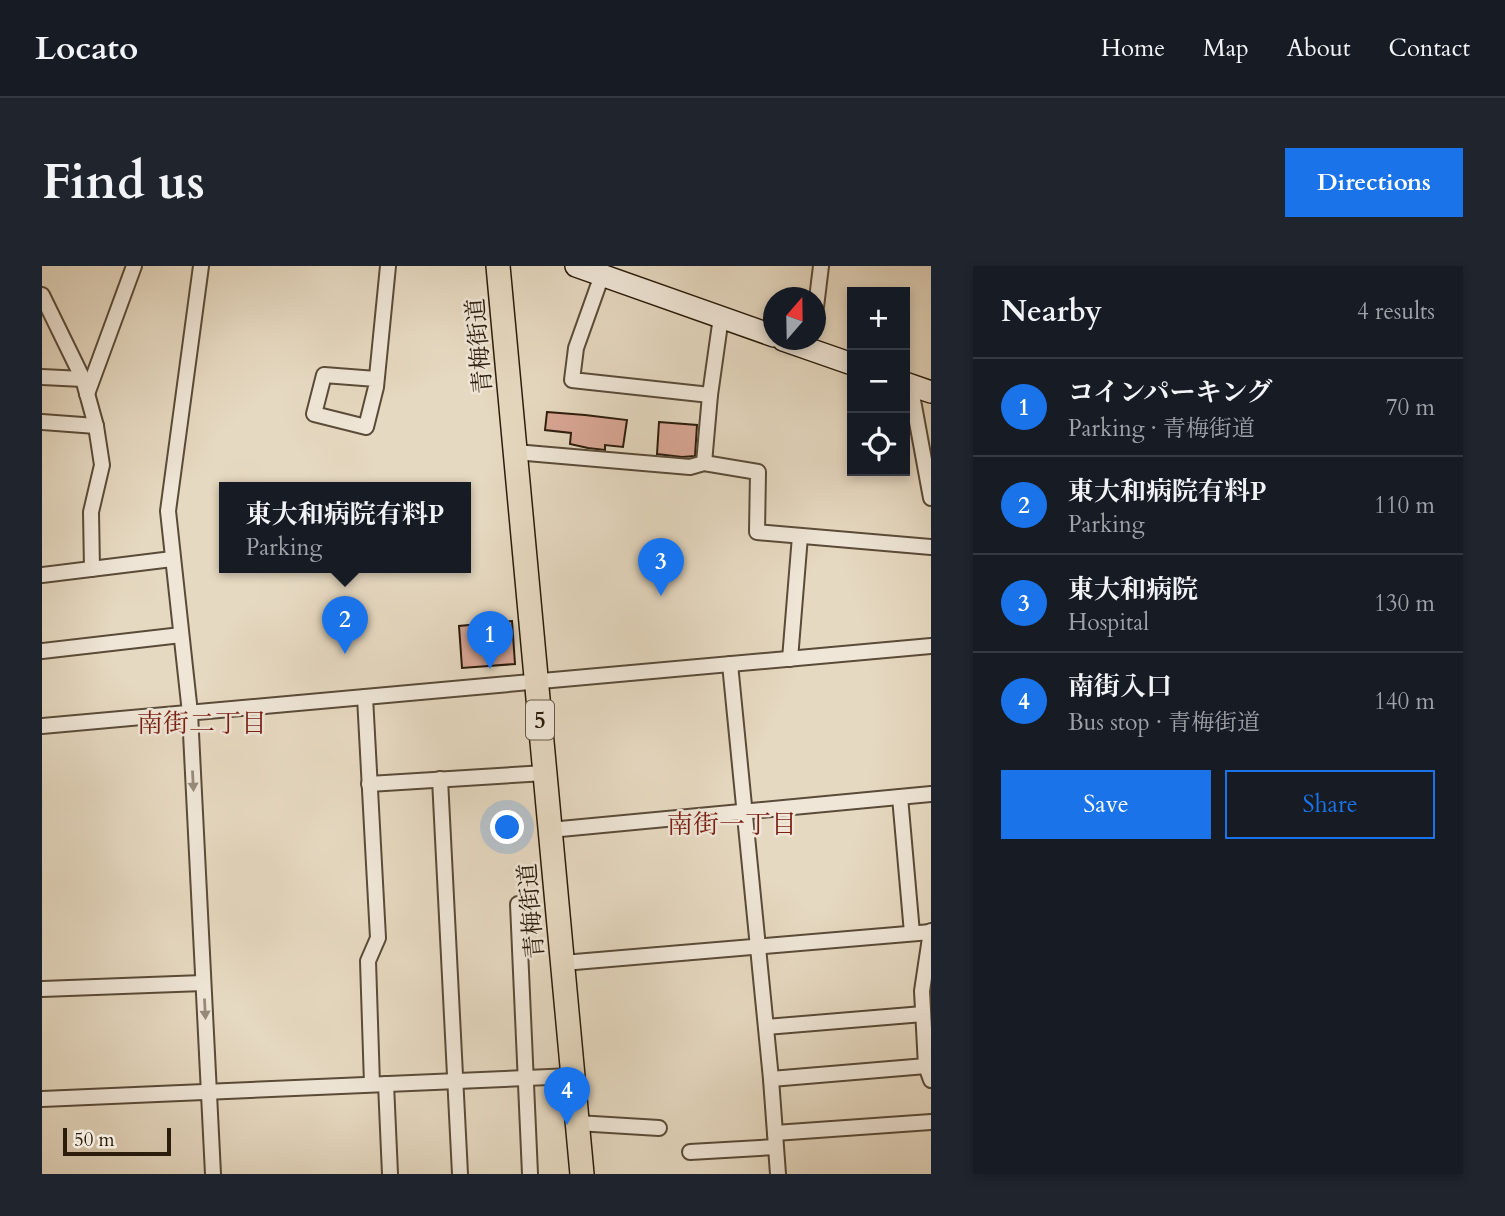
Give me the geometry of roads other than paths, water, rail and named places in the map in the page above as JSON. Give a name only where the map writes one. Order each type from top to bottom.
[{"type":"main road","name":"青梅街道","points":[[498,266],[582,1174]]},
{"type":"street","points":[[201,266],[169,511],[190,713],[213,1174]]},
{"type":"street","points":[[376,379],[324,375],[314,414],[366,427],[376,379],[388,266]]},
{"type":"street","points":[[576,266],[763,332]]},
{"type":"street","points":[[818,287],[821,266]]},
{"type":"street","points":[[85,387],[131,267]]},
{"type":"street","points":[[602,275],[576,348],[572,380],[710,394]]},
{"type":"street","points":[[42,295],[48,319],[85,387],[96,426],[102,465],[91,512],[92,569]]},
{"type":"street","points":[[704,463],[721,317]]},
{"type":"street","points":[[823,350],[847,362]]},
{"type":"street","points":[[42,377],[85,387]]},
{"type":"street","points":[[910,385],[931,392]]},
{"type":"street","points":[[910,398],[931,498]]},
{"type":"street","points":[[42,422],[96,426]]},
{"type":"street","points":[[515,452],[690,467],[704,463],[758,472],[757,532],[931,547]]},
{"type":"street","points":[[790,659],[800,536]]},
{"type":"street","points":[[42,575],[173,559]]},
{"type":"street","points":[[42,651],[181,635]]},
{"type":"street","points":[[42,726],[931,646]]},
{"type":"street","points":[[730,664],[778,1174]]},
{"type":"street","points":[[365,697],[378,938],[368,961],[390,1174]]},
{"type":"street","points":[[369,783],[545,773]]},
{"type":"street","points":[[440,779],[460,1174]]},
{"type":"street","points":[[550,830],[931,794]]},
{"type":"street","points":[[900,797],[912,933]]},
{"type":"street","points":[[517,904],[530,1174]]},
{"type":"street","points":[[563,963],[931,932],[922,992],[929,1073],[771,1079]]},
{"type":"street","points":[[42,989],[203,983]]},
{"type":"street","points":[[766,1027],[923,1014]]},
{"type":"street","points":[[42,1099],[573,1076]]},
{"type":"street","points":[[690,1153],[931,1122]]},
{"type":"street","points":[[577,1123],[659,1128]]},
{"type":"place","name":"東大和病院","points":[[661,596]]},
{"type":"place","name":"東大和病院有料P","points":[[345,654]]},
{"type":"place","name":"コインパーキング","points":[[490,669]]},
{"type":"place","name":"南街入口","points":[[567,1125]]},
{"type":"district","name":"南街二丁目","points":[[202,723]]},
{"type":"district","name":"南街一丁目","points":[[732,824]]}]
